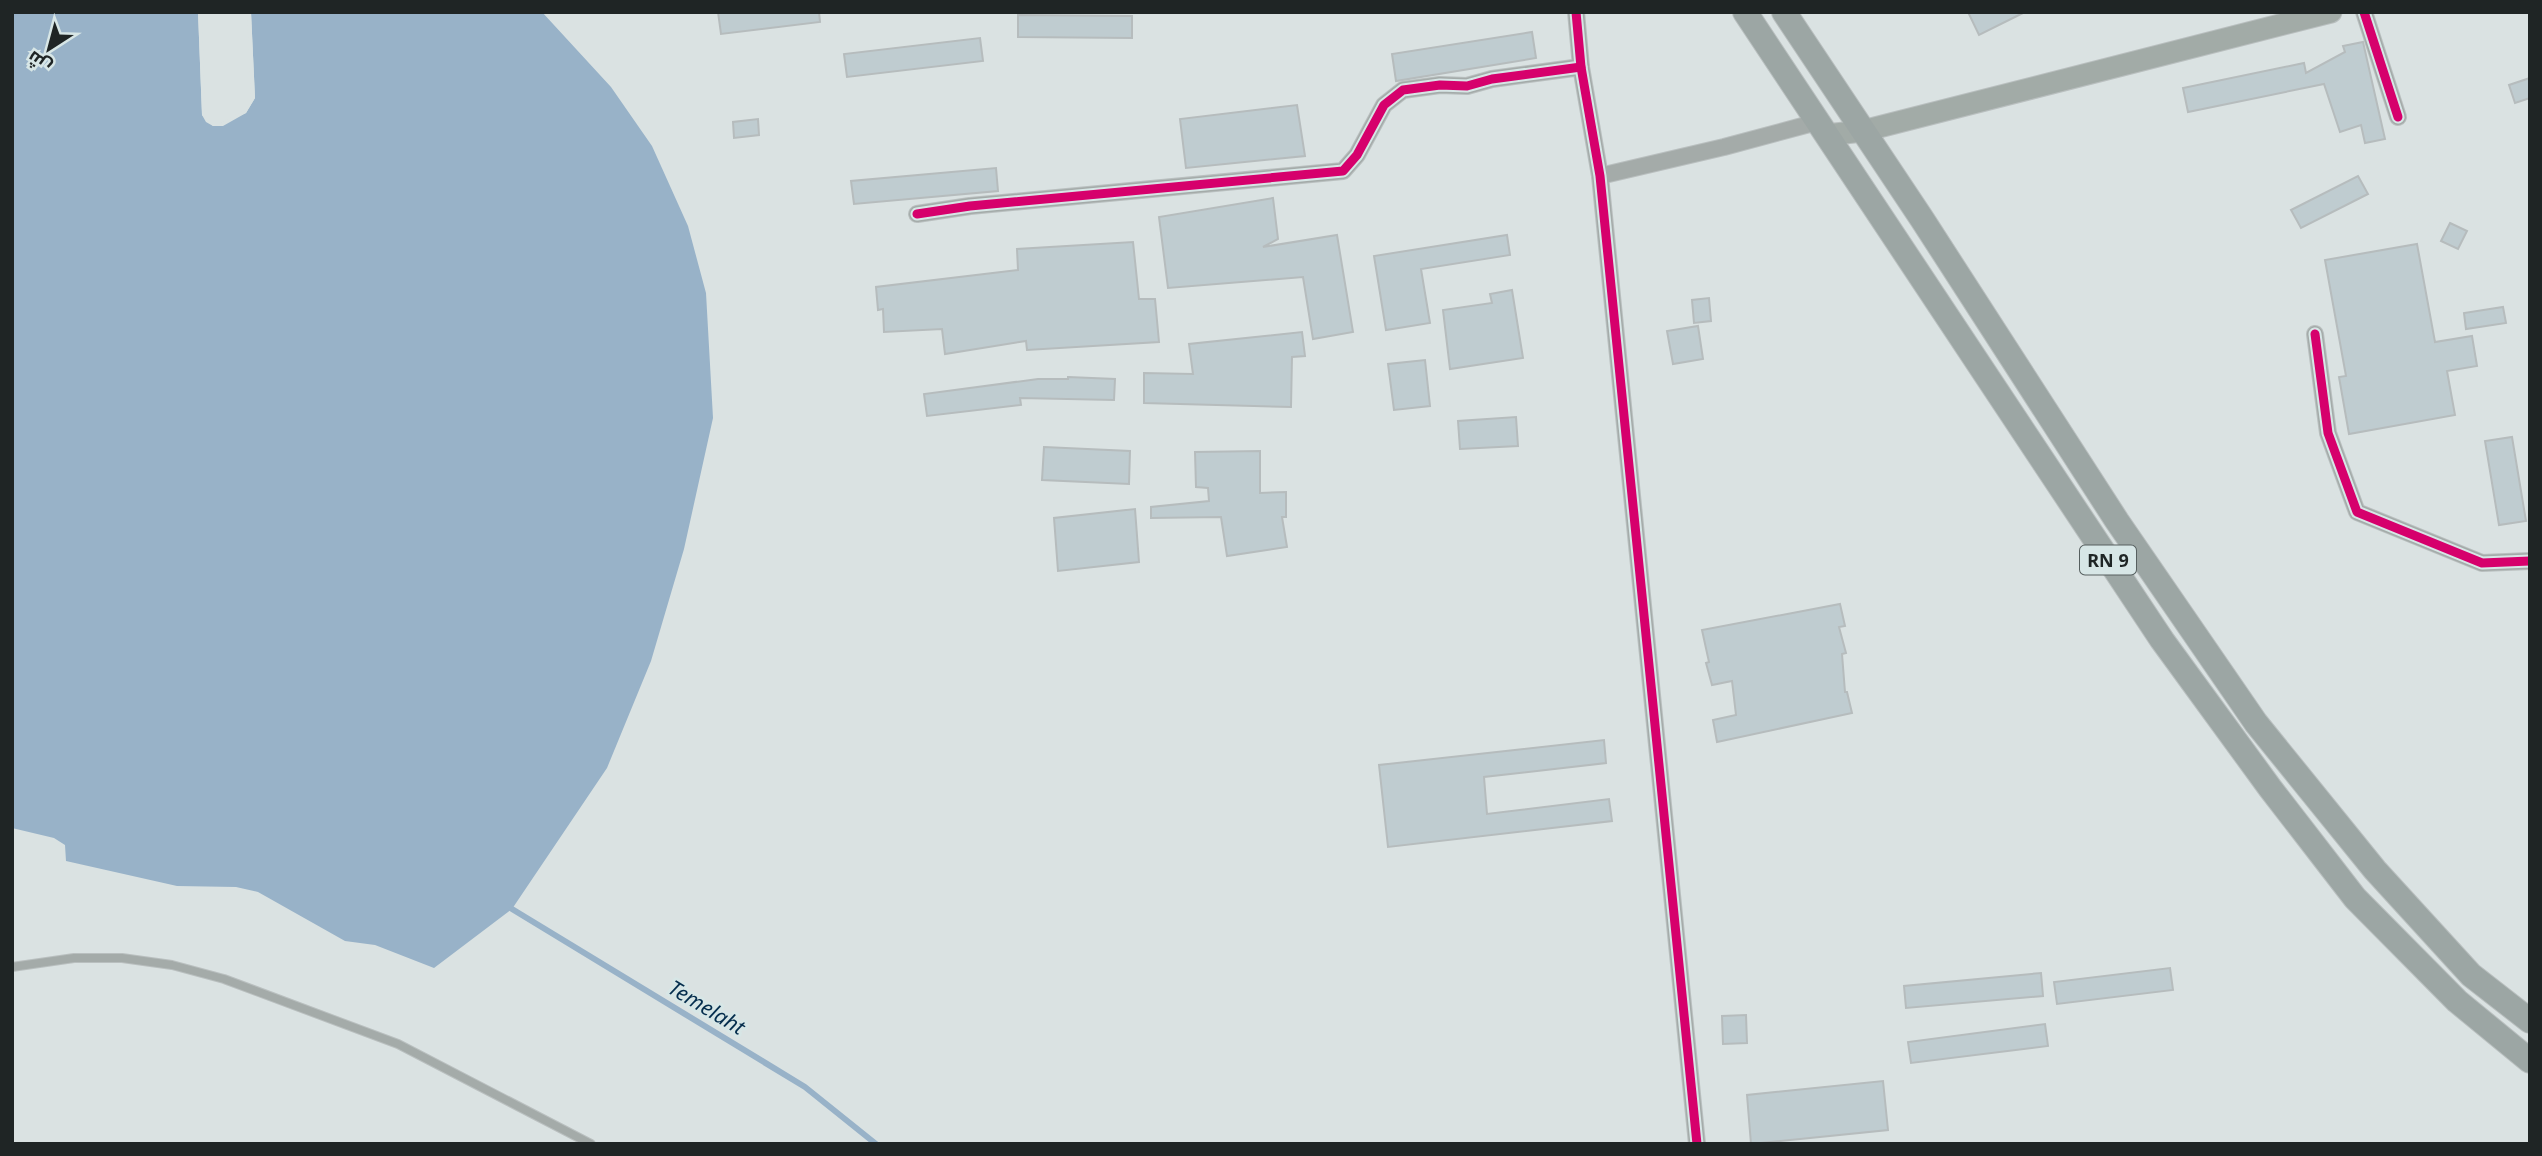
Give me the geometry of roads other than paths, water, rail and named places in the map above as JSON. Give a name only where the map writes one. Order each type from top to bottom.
[{"type":"highway","name":"RN 9","points":[[1745,12],[2162,640],[2270,788],[2355,898],[2457,1001],[2530,1061]]},
{"type":"highway","name":"RN 9","points":[[1784,12],[1923,219],[2117,521],[2256,723],[2375,870],[2471,975],[2530,1021]]},
{"type":"main road","points":[[1821,128],[1863,131],[2331,12]]},
{"type":"street","points":[[1576,12],[1581,67],[1600,176],[1697,1144]]},
{"type":"street","points":[[2364,12],[2398,117]]},
{"type":"street","points":[[917,214],[970,206],[1343,171],[1357,156],[1384,105],[1403,90],[1440,85],[1466,86],[1492,79],[1581,67]]},
{"type":"street","points":[[1600,176],[1821,128]]},
{"type":"street","points":[[2315,334],[2328,433],[2357,512],[2482,563],[2530,561]]},
{"type":"lane","points":[[12,967],[74,958],[122,958],[172,965],[224,979],[417,1052],[591,1144]]},
{"type":"water","points":[[12,12],[198,12],[202,115],[213,126],[246,113],[255,98],[251,12],[542,12],[611,87],[652,146],[688,226],[706,293],[713,418],[684,549],[651,661],[607,768],[512,909],[434,968],[375,945],[345,941],[258,892],[236,887],[177,886],[66,861],[65,845],[54,838],[12,828]]},
{"type":"waterway","name":"Temelaht","points":[[512,909],[805,1087],[876,1144]]}]
